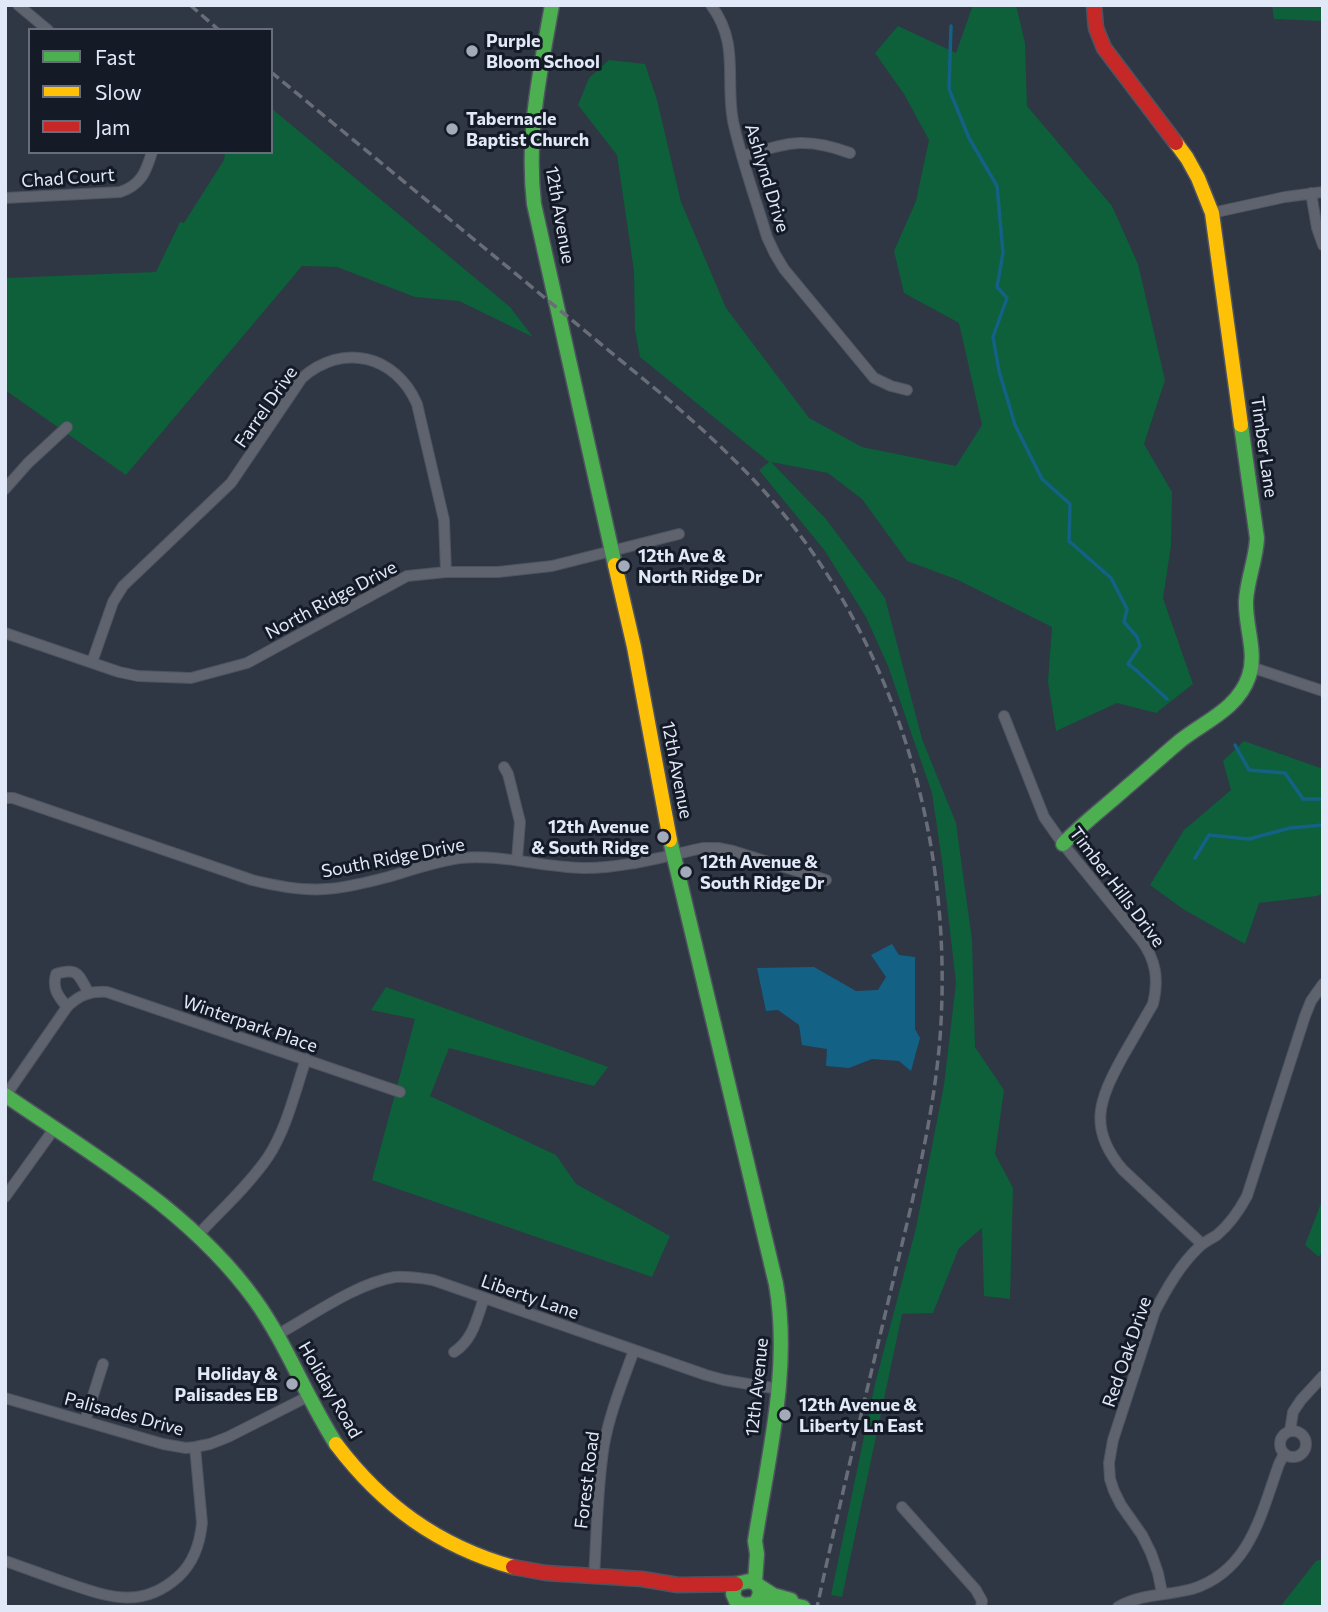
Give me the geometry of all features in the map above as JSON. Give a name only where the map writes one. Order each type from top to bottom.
[{"type":"street","points":[[18,5],[46,28]]},
{"type":"street","name":"12th Avenue","points":[[552,5],[532,125],[530,152],[534,204],[614,551],[673,854],[780,1307],[782,1342],[779,1389],[755,1541],[755,1583]]},
{"type":"street","name":"Ashlynd Drive","points":[[711,5],[723,23],[729,46],[733,121],[767,237],[775,254],[784,269],[874,378],[907,390]]},
{"type":"street","name":"Timber Lane","points":[[1094,5],[1096,28],[1104,48],[1187,158],[1198,175],[1212,213],[1257,538],[1246,605],[1252,650],[1251,667]]},
{"type":"street","points":[[743,156],[800,142],[829,145],[850,153]]},
{"type":"street","name":"Chad Court","points":[[5,198],[120,192],[139,181],[151,154]]},
{"type":"street","points":[[1212,213],[1323,192]]},
{"type":"street","points":[[1311,193],[1323,245]]},
{"type":"street","name":"Farrel Drive","points":[[92,662],[113,602],[123,586],[231,483],[302,378],[316,367],[339,358],[359,358],[383,365],[401,378],[413,396],[444,520],[446,572]]},
{"type":"street","points":[[7,485],[67,427]]},
{"type":"street","name":"North Ridge Drive","points":[[5,633],[119,672],[138,676],[191,678],[247,663],[407,576],[446,572],[498,572],[552,566],[679,534]]},
{"type":"street","points":[[1063,844],[1188,735],[1225,711],[1244,687],[1251,667],[1323,691]]},
{"type":"street","name":"Timber Hills Drive","points":[[1004,716],[1044,817],[1149,951],[1154,963],[1157,977],[1153,1004],[1102,1098],[1100,1114],[1105,1144],[1122,1170],[1202,1244]]},
{"type":"street","points":[[503,767],[508,774],[520,822],[517,860]]},
{"type":"street","name":"South Ridge Drive","points":[[5,798],[252,880],[287,887],[326,890],[356,885],[432,863],[459,859],[491,858],[582,868],[608,866],[703,848],[718,848],[826,880]]},
{"type":"street","points":[[6,1095],[66,1007],[74,999],[89,993],[77,974],[69,970],[56,974],[54,983],[56,993],[66,1007]]},
{"type":"street","name":"Red Oak Drive","points":[[1162,1593],[1152,1553],[1114,1491],[1109,1471],[1110,1450],[1155,1311],[1165,1291],[1178,1271],[1202,1244],[1217,1235],[1229,1223],[1247,1196],[1305,1016],[1311,1001],[1323,984]]},
{"type":"street","name":"Winterpark Place","points":[[89,993],[107,992],[400,1091]]},
{"type":"street","points":[[198,1234],[269,1155],[283,1126],[306,1059]]},
{"type":"street","name":"Holiday Road","points":[[6,1095],[149,1195],[198,1234],[246,1287],[277,1335],[336,1444],[390,1503],[429,1532],[461,1550],[516,1568],[682,1585],[718,1586],[737,1583]]},
{"type":"street","points":[[5,1197],[54,1129]]},
{"type":"street","name":"Liberty Lane","points":[[277,1335],[358,1288],[396,1277],[419,1278],[433,1280],[724,1380],[779,1389]]},
{"type":"street","points":[[454,1352],[463,1347],[469,1339],[484,1298]]},
{"type":"street","name":"Forest Road","points":[[594,1576],[600,1476],[605,1442],[613,1409],[634,1350]]},
{"type":"street","points":[[85,1422],[103,1364]]},
{"type":"street","points":[[1290,1431],[1293,1412],[1323,1376]]},
{"type":"street","name":"Palisades Drive","points":[[5,1398],[163,1444],[195,1447],[228,1437],[309,1396]]},
{"type":"street","points":[[1290,1431],[1301,1433],[1307,1445],[1300,1455],[1291,1457],[1280,1449],[1280,1440],[1290,1431]]},
{"type":"street","points":[[5,1561],[115,1598],[149,1595],[170,1584],[191,1562],[199,1544],[202,1523],[195,1447]]},
{"type":"street","points":[[1118,1607],[1142,1597],[1185,1590],[1210,1581],[1225,1571],[1238,1559],[1254,1532],[1284,1454]]},
{"type":"street","points":[[902,1507],[976,1590],[982,1601],[981,1607]]},
{"type":"street","name":"12th Avenue","points":[[737,1583],[755,1541]]},
{"type":"street","points":[[755,1583],[760,1594],[745,1604],[733,1592],[737,1583],[746,1580],[755,1583],[773,1595],[791,1600],[795,1606]]},
{"type":"street","name":"Holiday Road","points":[[682,1585],[694,1591],[745,1604],[778,1607]]},
{"type":"green space","points":[[973,5],[1016,5],[1025,43],[1027,106],[1112,206],[1138,264],[1165,380],[1144,444],[1172,492],[1171,546],[1163,598],[1193,684],[1156,713],[1117,703],[1056,731],[1048,682],[1052,627],[958,580],[907,561],[862,499],[828,473],[771,462],[826,519],[885,598],[922,739],[956,823],[972,940],[975,1047],[1004,1090],[995,1154],[1013,1188],[1010,1299],[984,1296],[982,1228],[959,1248],[933,1313],[902,1314],[842,1597],[831,1595],[875,1384],[916,1228],[944,1085],[956,983],[932,793],[888,666],[866,617],[825,551],[759,470],[769,462],[640,357],[635,330],[634,271],[617,155],[578,105],[589,78],[609,60],[645,64],[657,100],[681,202],[726,308],[809,418],[862,447],[956,466],[982,425],[959,323],[904,293],[894,251],[916,201],[929,140],[904,94],[875,53],[898,26],[956,53]]},
{"type":"green space","points":[[1272,5],[1323,5],[1323,21],[1274,19]]},
{"type":"green space","points":[[273,110],[510,307],[533,337],[459,301],[415,297],[337,267],[302,266],[126,475],[5,390],[5,278],[156,272],[180,222],[184,223],[224,160],[225,154],[273,154]]},
{"type":"green space","points":[[1244,741],[1323,769],[1323,893],[1259,903],[1245,944],[1183,909],[1150,885],[1184,830],[1231,790],[1223,761]]},
{"type":"green space","points":[[386,987],[608,1067],[594,1086],[449,1048],[430,1096],[556,1155],[576,1184],[670,1236],[652,1277],[372,1180],[415,1019],[371,1010]]},
{"type":"green space","points":[[1323,1198],[1323,1250],[1319,1257],[1305,1245]]},
{"type":"green space","points":[[1323,1559],[1323,1607],[1280,1607],[1316,1561]]},
{"type":"water","points":[[892,944],[899,955],[915,957],[915,1029],[920,1038],[911,1071],[899,1061],[872,1059],[849,1068],[826,1066],[827,1049],[802,1045],[799,1025],[778,1010],[766,1011],[757,968],[814,967],[856,991],[878,990],[886,977],[871,955]]},
{"type":"waterway","points":[[951,26],[949,89],[969,138],[997,186],[1003,253],[997,287],[1007,298],[993,337],[999,371],[1015,425],[1042,479],[1070,504],[1069,541],[1111,578],[1127,609],[1124,622],[1137,637],[1140,646],[1128,664],[1167,699]]},
{"type":"waterway","points":[[1235,745],[1249,770],[1285,773],[1303,799],[1323,799]]},
{"type":"waterway","points":[[1195,858],[1209,835],[1249,839],[1290,828],[1323,825]]},
{"type":"railway","points":[[190,5],[217,28]]},
{"type":"railway","points":[[273,74],[670,401],[739,465],[777,506],[820,563],[856,624],[886,689],[910,756],[927,825],[938,895],[942,967],[937,1070],[920,1167],[817,1607]]},
{"type":"traffic: fast","points":[[552,5],[533,129],[534,204],[615,565]]},
{"type":"traffic: fast","points":[[1063,844],[1180,741],[1229,706],[1249,676],[1252,658],[1246,601],[1257,538],[1241,425]]},
{"type":"traffic: fast","points":[[670,840],[776,1284],[780,1316],[781,1348],[776,1413],[755,1541],[755,1582]]},
{"type":"traffic: fast","points":[[5,1095],[139,1187],[171,1212],[230,1268],[266,1317],[336,1444]]},
{"type":"traffic: fast","points":[[752,1607],[760,1593],[757,1584],[749,1581],[736,1584],[733,1594],[736,1601],[743,1605],[753,1604]]},
{"type":"traffic: fast","points":[[756,1584],[773,1595],[791,1600],[793,1605],[803,1607]]},
{"type":"traffic: fast","points":[[755,1603],[778,1607]]},
{"type":"traffic: slow","points":[[1176,143],[1198,178],[1212,213],[1241,425]]},
{"type":"traffic: slow","points":[[615,565],[634,647],[670,840]]},
{"type":"traffic: slow","points":[[336,1444],[373,1486],[414,1520],[460,1548],[513,1567]]},
{"type":"traffic: jam","points":[[1094,5],[1096,28],[1104,48],[1176,143]]},
{"type":"traffic: jam","points":[[513,1567],[546,1573],[642,1579],[678,1585],[736,1584]]},
{"type":"place","name":"Purple Bloom School","points":[[472,51]]},
{"type":"place","name":"Tabernacle Baptist Church","points":[[452,129]]},
{"type":"place","name":"12th Ave & North Ridge Dr","points":[[624,566]]},
{"type":"place","name":"12th Avenue & South Ridge","points":[[663,837]]},
{"type":"place","name":"12th Avenue & South Ridge Dr","points":[[686,872]]},
{"type":"place","name":"Holiday & Palisades EB","points":[[292,1384]]},
{"type":"place","name":"12th Avenue & Liberty Ln East","points":[[785,1415]]}]
